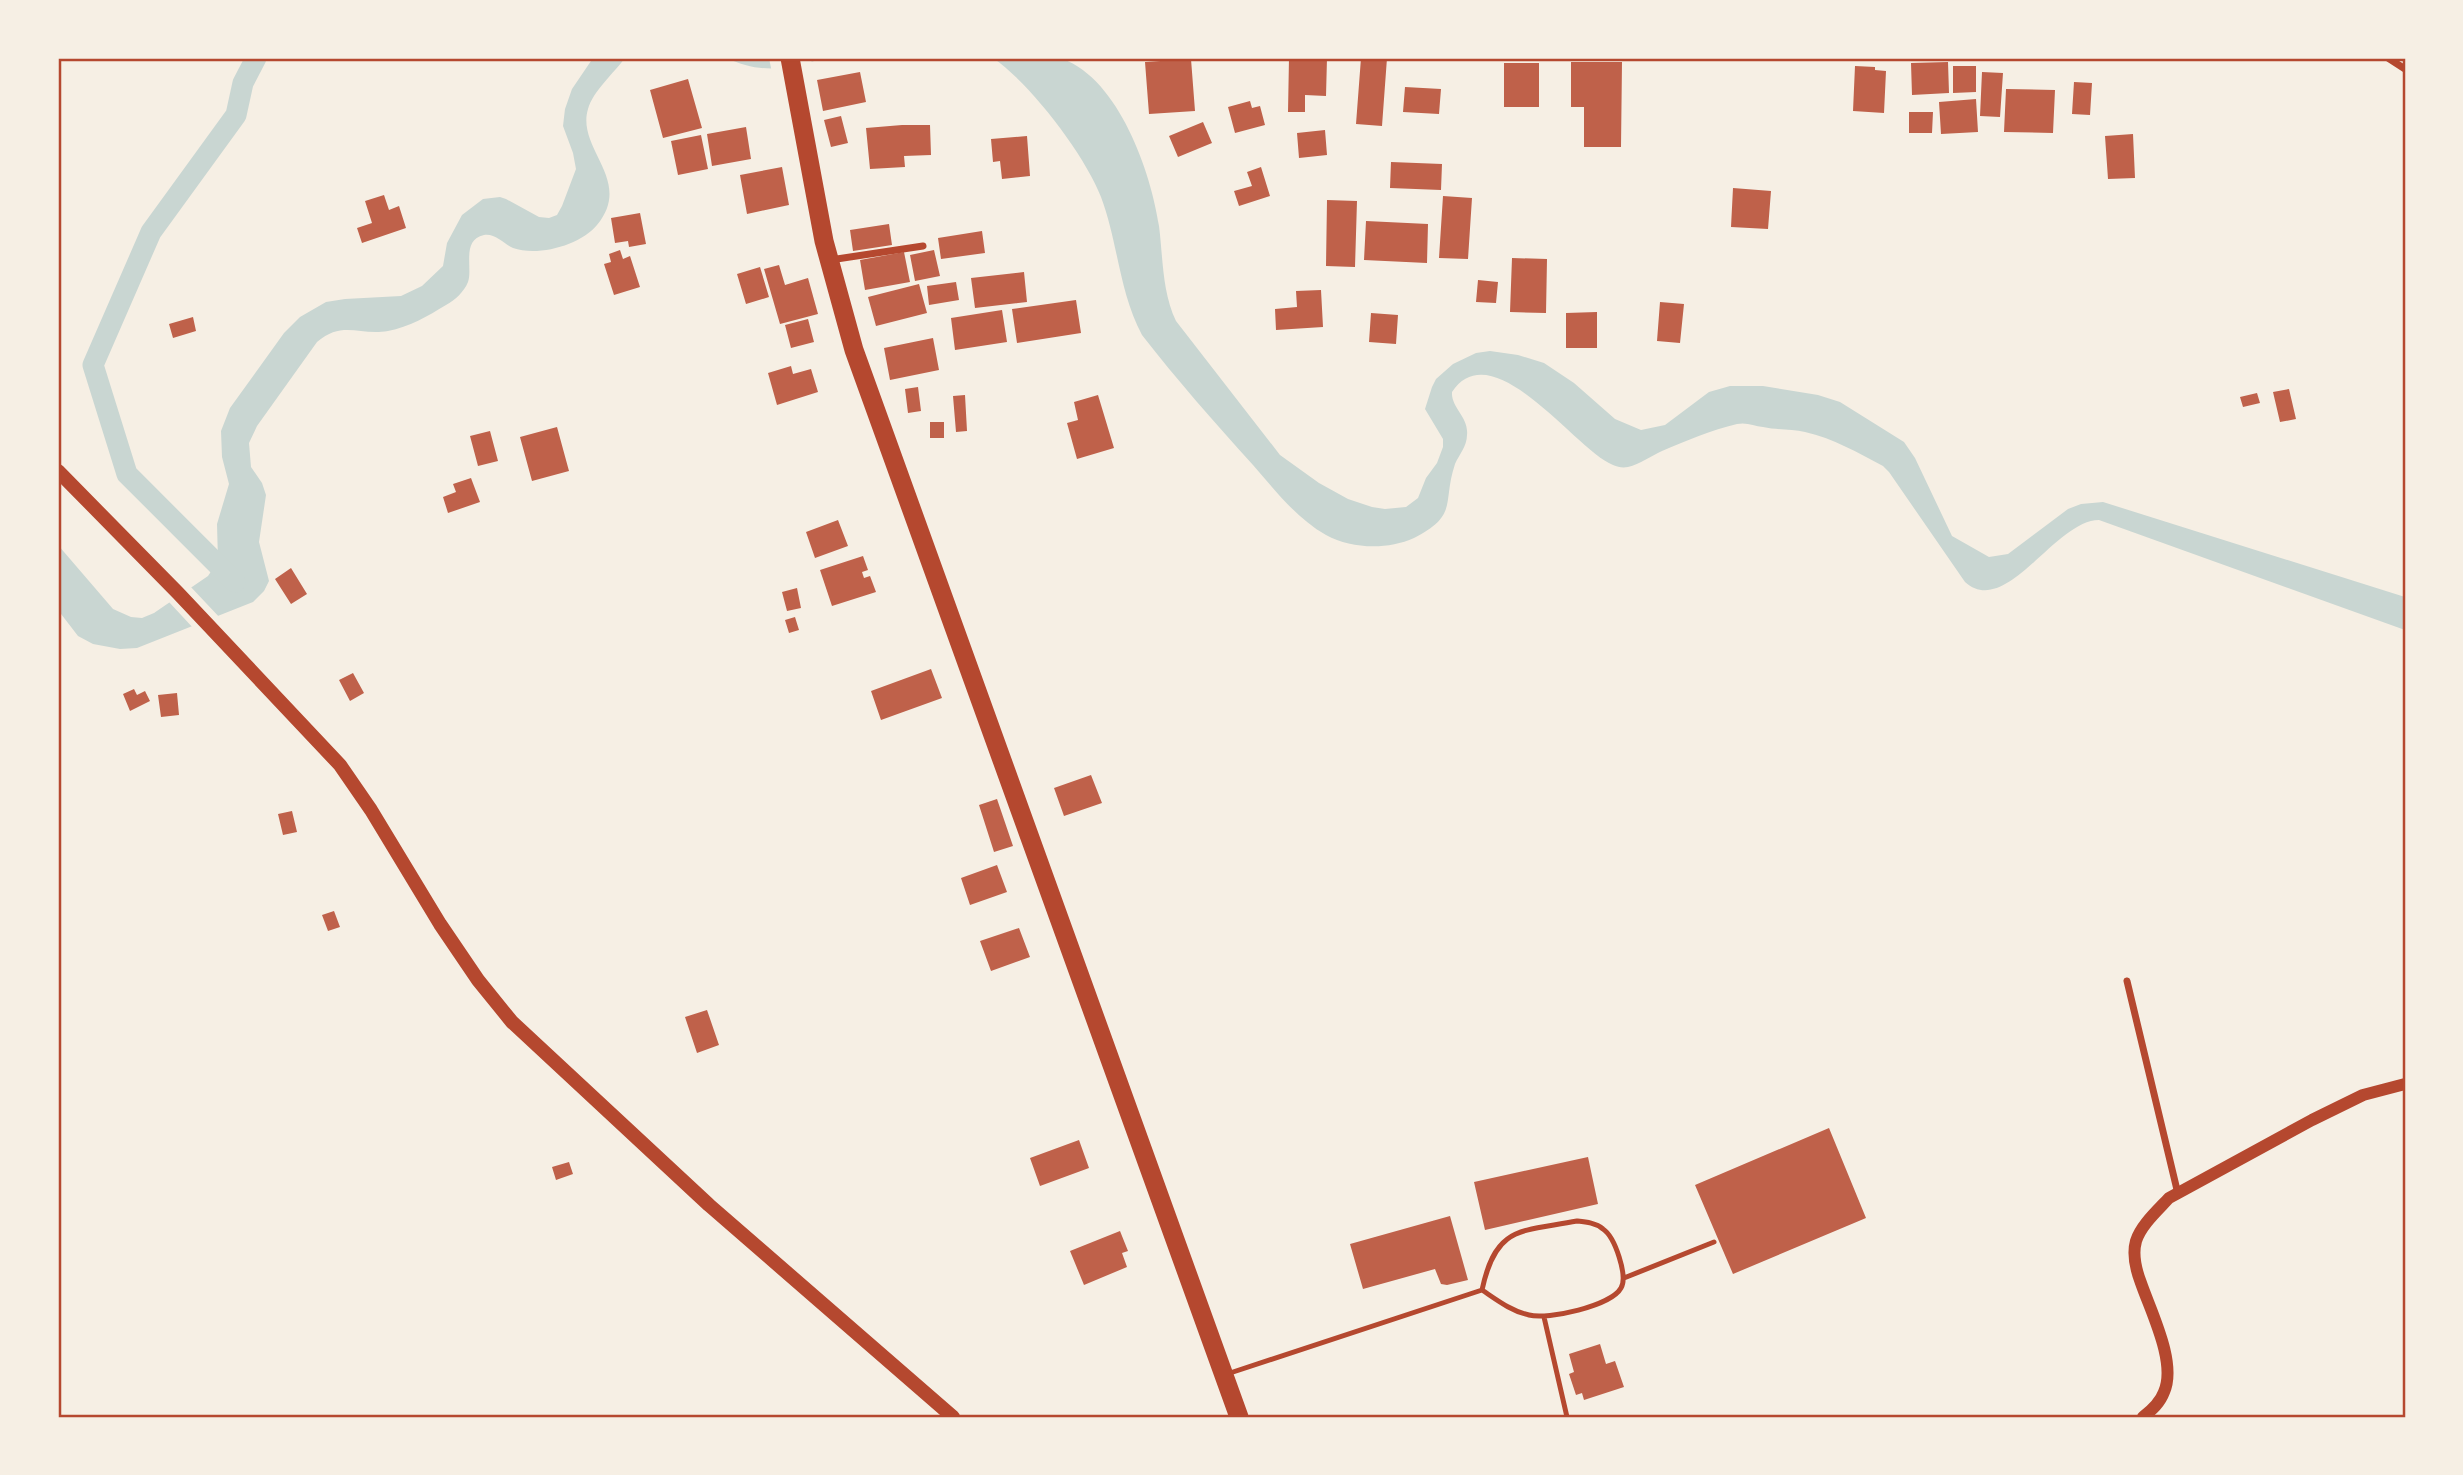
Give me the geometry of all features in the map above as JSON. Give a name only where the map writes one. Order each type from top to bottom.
[{"type":"highway","points":[[791,63],[830,260],[854,350],[1239,1417]]},
{"type":"main road","points":[[58,471],[178,593],[340,765],[372,810],[440,924],[478,980],[512,1022],[709,1205],[953,1417]]},
{"type":"street","points":[[2388,58],[2405,69]]},
{"type":"street","points":[[830,260],[923,246]]},
{"type":"street","points":[[2127,981],[2178,1194]]},
{"type":"street","points":[[2143,1417],[2155,1406],[2164,1392],[2169,1375],[2134,1256],[2136,1239],[2145,1226],[2169,1199],[2312,1120],[2363,1095],[2405,1084]]},
{"type":"lane","points":[[1577,1221],[1601,1227],[1610,1235],[1624,1278],[1622,1287],[1608,1299],[1544,1317],[1507,1307],[1482,1290],[1490,1257],[1503,1241],[1522,1232],[1577,1221]]},
{"type":"lane","points":[[1624,1278],[1714,1242]]},
{"type":"lane","points":[[1224,1375],[1482,1290]]},
{"type":"lane","points":[[1544,1317],[1567,1417]]},
{"type":"shaded area","points":[[1040,56],[1063,59],[1083,70],[1100,86],[1116,107],[1140,155],[1155,204],[1166,286],[1176,321],[1280,455],[1319,483],[1348,499],[1385,509],[1406,507],[1418,498],[1443,447],[1443,439],[1425,409],[1432,387],[1436,379],[1453,364],[1476,353],[1490,351],[1518,355],[1544,363],[1574,383],[1615,419],[1641,430],[1665,425],[1709,392],[1730,386],[1763,386],[1818,395],[1840,402],[1904,442],[1915,458],[1952,536],[1989,557],[2008,554],[2068,509],[2081,504],[2103,502],[2405,597],[2405,630],[2099,520],[2082,524],[2065,535],[2014,579],[1997,588],[1981,590],[1965,582],[1889,472],[1883,466],[1835,442],[1805,432],[1741,424],[1689,440],[1632,466],[1620,467],[1597,455],[1534,400],[1511,385],[1489,376],[1469,377],[1452,392],[1454,403],[1467,429],[1467,439],[1455,464],[1446,507],[1438,522],[1414,538],[1393,545],[1358,545],[1336,540],[1315,528],[1286,503],[1142,335],[1128,302],[1107,214],[1083,161],[1039,102],[1008,69],[993,58]]},
{"type":"shaded area","points":[[593,58],[625,58],[599,89],[588,109],[586,124],[610,194],[607,209],[597,225],[581,238],[546,250],[513,248],[496,237],[484,235],[472,242],[468,282],[462,292],[449,303],[418,321],[396,329],[378,332],[343,330],[326,335],[317,342],[257,426],[249,443],[251,467],[262,483],[266,495],[259,542],[269,581],[264,591],[253,602],[137,648],[120,649],[93,644],[78,636],[58,610],[58,545],[113,609],[131,617],[142,618],[154,613],[208,576],[218,561],[217,524],[229,484],[222,457],[221,431],[230,408],[284,333],[300,317],[326,302],[401,296],[422,286],[443,266],[447,243],[462,215],[483,199],[500,197],[539,217],[557,215],[576,169],[563,126],[565,109],[572,89]]},
{"type":"shaded area","points":[[727,58],[823,58],[787,67],[763,68]]},
{"type":"pier","points":[[769,58],[811,58],[812,64],[772,73]]},
{"type":"pier","points":[[189,585],[222,620],[195,630],[169,602]]},
{"type":"building","points":[[1289,58],[1327,58],[1326,96],[1305,95],[1305,112],[1288,112]]},
{"type":"building","points":[[1361,58],[1387,58],[1382,126],[1356,124]]},
{"type":"building","points":[[1191,59],[1195,111],[1149,114],[1145,62]]},
{"type":"building","points":[[1571,62],[1622,62],[1621,147],[1584,147],[1584,107],[1571,107]]},
{"type":"building","points":[[1948,62],[1949,93],[1912,95],[1911,63]]},
{"type":"building","points":[[1504,63],[1539,63],[1539,107],[1504,107]]},
{"type":"building","points":[[1855,66],[1875,67],[1875,70],[1886,71],[1884,113],[1853,111]]},
{"type":"building","points":[[1953,66],[1976,66],[1976,92],[1953,93]]},
{"type":"building","points":[[860,72],[866,102],[823,111],[817,80]]},
{"type":"building","points":[[1982,72],[2003,73],[2000,117],[1980,116]]},
{"type":"building","points":[[688,79],[702,128],[663,138],[650,90]]},
{"type":"building","points":[[2074,82],[2092,83],[2090,115],[2072,114]]},
{"type":"building","points":[[1405,87],[1441,89],[1439,114],[1403,112]]},
{"type":"building","points":[[2006,89],[2055,90],[2053,133],[2004,132]]},
{"type":"building","points":[[1976,99],[1978,132],[1941,134],[1939,102]]},
{"type":"building","points":[[1250,101],[1252,108],[1260,106],[1265,125],[1235,133],[1228,107]]},
{"type":"building","points":[[1909,112],[1933,112],[1932,133],[1909,133]]},
{"type":"building","points":[[841,116],[848,143],[831,147],[824,120]]},
{"type":"building","points":[[1203,122],[1212,143],[1178,157],[1169,136]]},
{"type":"building","points":[[930,125],[931,155],[904,156],[905,167],[870,169],[866,128]]},
{"type":"building","points":[[746,127],[751,159],[712,166],[707,134]]},
{"type":"building","points":[[1325,130],[1327,155],[1299,158],[1297,133]]},
{"type":"building","points":[[2133,134],[2135,178],[2108,179],[2105,136]]},
{"type":"building","points":[[701,135],[708,169],[678,175],[671,141]]},
{"type":"building","points":[[1027,136],[1030,176],[1002,179],[1000,161],[993,162],[991,139]]},
{"type":"building","points":[[1391,162],[1442,164],[1441,190],[1390,188]]},
{"type":"building","points":[[782,167],[789,205],[747,214],[740,175]]},
{"type":"building","points":[[1261,167],[1270,196],[1239,206],[1234,191],[1252,186],[1247,172]]},
{"type":"building","points":[[1733,188],[1771,191],[1768,229],[1731,227]]},
{"type":"building","points":[[384,195],[389,210],[399,206],[406,228],[362,243],[357,228],[372,223],[365,201]]},
{"type":"building","points":[[1443,196],[1472,198],[1468,259],[1439,258]]},
{"type":"building","points":[[1327,200],[1357,201],[1355,267],[1326,266]]},
{"type":"building","points":[[640,213],[646,244],[629,247],[628,241],[615,243],[611,218]]},
{"type":"building","points":[[1366,221],[1428,224],[1427,263],[1364,260]]},
{"type":"building","points":[[889,224],[892,245],[853,251],[850,230]]},
{"type":"building","points":[[982,231],[985,253],[941,259],[938,238]]},
{"type":"building","points":[[620,250],[623,259],[630,256],[640,287],[614,295],[604,264],[611,262],[609,254]]},
{"type":"building","points":[[934,250],[940,276],[915,281],[910,255]]},
{"type":"building","points":[[904,252],[910,282],[865,290],[860,260]]},
{"type":"building","points":[[1512,258],[1547,259],[1546,313],[1510,312]]},
{"type":"building","points":[[779,265],[785,285],[808,278],[818,314],[780,324],[764,269]]},
{"type":"building","points":[[760,267],[769,297],[746,304],[737,274]]},
{"type":"building","points":[[1024,272],[1027,302],[975,308],[971,278]]},
{"type":"building","points":[[1478,280],[1498,282],[1496,303],[1476,302]]},
{"type":"building","points":[[956,282],[959,300],[929,305],[927,286]]},
{"type":"building","points":[[919,284],[927,313],[876,326],[868,297]]},
{"type":"building","points":[[1321,290],[1323,327],[1276,330],[1275,309],[1297,307],[1296,291]]},
{"type":"building","points":[[1076,300],[1081,333],[1017,343],[1012,309]]},
{"type":"building","points":[[1660,302],[1684,304],[1680,343],[1657,341]]},
{"type":"building","points":[[1002,310],[1007,342],[955,350],[951,318]]},
{"type":"building","points":[[1597,312],[1597,348],[1566,348],[1566,313]]},
{"type":"building","points":[[1371,313],[1398,315],[1396,344],[1369,342]]},
{"type":"building","points":[[193,317],[196,331],[173,338],[169,324]]},
{"type":"building","points":[[808,319],[814,342],[791,348],[785,325]]},
{"type":"building","points":[[933,338],[939,370],[890,380],[884,348]]},
{"type":"building","points":[[791,366],[793,374],[811,369],[818,392],[777,405],[768,373]]},
{"type":"building","points":[[918,387],[921,411],[908,413],[905,389]]},
{"type":"building","points":[[2289,389],[2296,419],[2280,422],[2273,392]]},
{"type":"building","points":[[2257,393],[2260,403],[2243,407],[2240,397]]},
{"type":"building","points":[[965,395],[967,431],[956,432],[953,396]]},
{"type":"building","points":[[1098,395],[1114,448],[1077,459],[1067,423],[1078,420],[1074,402]]},
{"type":"building","points":[[930,422],[944,422],[944,438],[930,438]]},
{"type":"building","points":[[557,427],[569,471],[532,481],[520,437]]},
{"type":"building","points":[[490,431],[498,461],[478,466],[470,436]]},
{"type":"building","points":[[471,478],[480,502],[448,513],[443,497],[456,492],[453,484]]},
{"type":"building","points":[[838,520],[848,546],[815,558],[806,532]]},
{"type":"building","points":[[863,556],[868,570],[862,572],[864,578],[870,576],[876,592],[832,606],[820,570]]},
{"type":"building","points":[[291,568],[307,594],[291,604],[275,579]]},
{"type":"building","points":[[797,588],[801,608],[787,611],[782,592]]},
{"type":"building","points":[[795,617],[799,630],[789,633],[785,620]]},
{"type":"building","points":[[931,669],[942,698],[881,720],[871,691]]},
{"type":"building","points":[[353,673],[364,693],[350,701],[339,680]]},
{"type":"building","points":[[134,689],[137,695],[145,691],[150,701],[130,711],[123,694]]},
{"type":"building","points":[[177,693],[179,715],[161,717],[158,695]]},
{"type":"building","points":[[1091,775],[1102,803],[1064,816],[1054,788]]},
{"type":"building","points":[[997,799],[1013,846],[994,852],[979,805]]},
{"type":"building","points":[[292,811],[297,832],[283,835],[278,814]]},
{"type":"building","points":[[997,865],[1007,892],[970,905],[961,878]]},
{"type":"building","points":[[334,911],[340,927],[328,931],[322,915]]},
{"type":"building","points":[[1019,928],[1030,957],[991,971],[980,941]]},
{"type":"building","points":[[707,1010],[719,1045],[697,1053],[685,1017]]},
{"type":"building","points":[[1829,1128],[1866,1218],[1733,1274],[1695,1185]]},
{"type":"building","points":[[1079,1140],[1089,1168],[1040,1186],[1030,1158]]},
{"type":"building","points":[[1588,1157],[1598,1204],[1485,1230],[1474,1182]]},
{"type":"building","points":[[569,1162],[573,1174],[556,1180],[552,1167]]},
{"type":"building","points":[[1450,1216],[1468,1280],[1441,1284],[1435,1269],[1363,1289],[1350,1244]]},
{"type":"building","points":[[1120,1231],[1128,1251],[1122,1253],[1127,1267],[1084,1285],[1070,1251]]},
{"type":"building","points":[[1600,1344],[1606,1364],[1615,1361],[1624,1387],[1584,1400],[1582,1393],[1576,1395],[1569,1374],[1574,1372],[1569,1354]]},
{"type":"waterway","points":[[235,582],[127,474],[93,365],[151,232],[236,115],[243,83],[256,58]]}]
